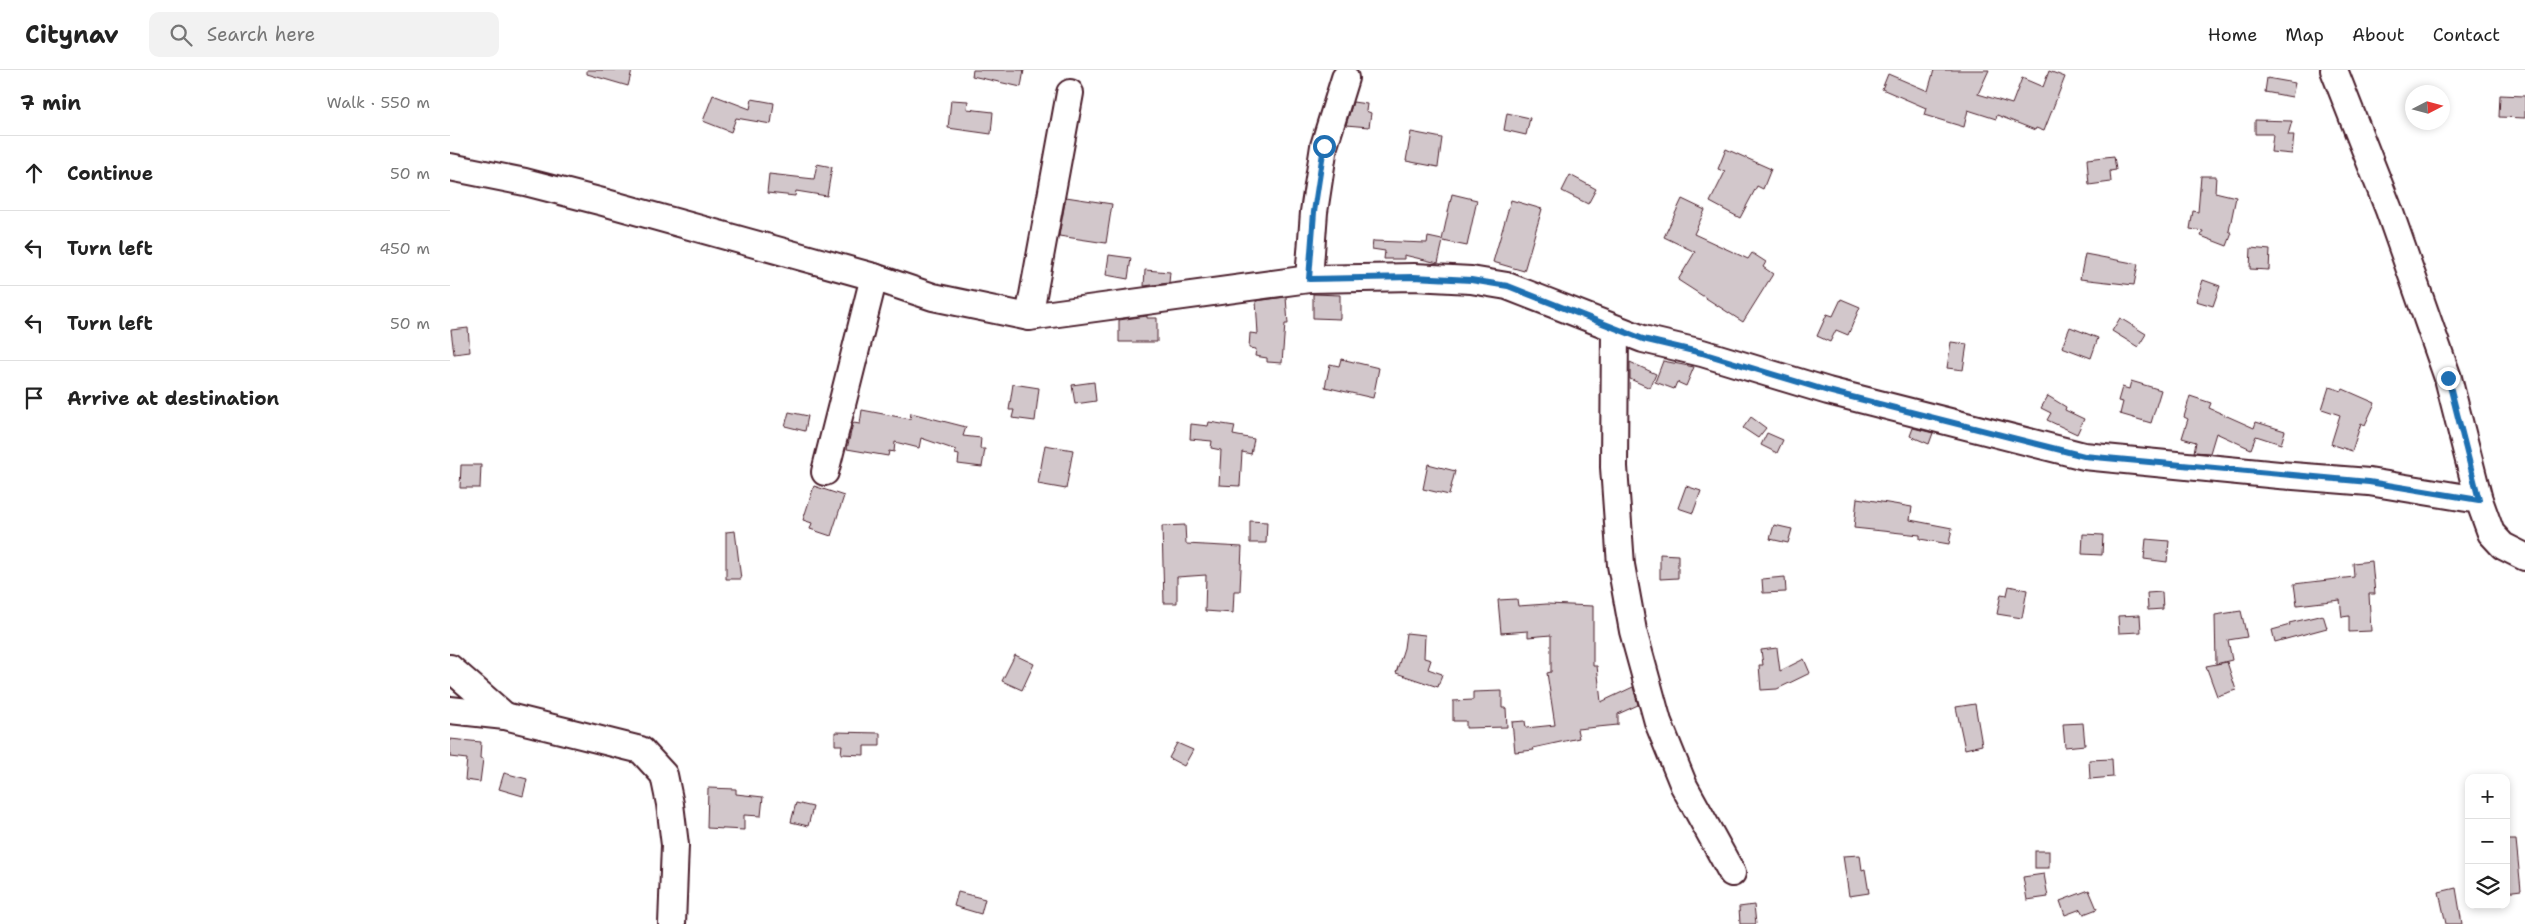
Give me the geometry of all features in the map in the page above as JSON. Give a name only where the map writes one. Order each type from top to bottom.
[{"type":"street","points":[[2334,70],[2389,210],[2448,378],[2479,500],[2491,533],[2503,546],[2525,557]]},
{"type":"street","points":[[1309,279],[1314,212],[1324,146],[1345,78]]},
{"type":"street","points":[[1028,317],[1070,93]]},
{"type":"street","points":[[450,167],[534,184],[874,277],[932,298],[1028,317],[1309,279],[1414,277],[1471,280],[1516,289],[1643,339],[1702,353],[1828,391],[2084,456],[2369,482],[2479,500]]},
{"type":"street","points":[[824,472],[874,277]]},
{"type":"street","points":[[1615,329],[1614,467],[1620,565],[1633,631],[1658,722],[1676,768],[1732,873]]},
{"type":"street","points":[[450,668],[505,716]]},
{"type":"street","points":[[450,710],[505,716],[641,750],[664,776],[676,845],[672,924]]},
{"type":"building","points":[[587,70],[632,70],[628,86],[587,74]]},
{"type":"building","points":[[973,70],[1024,70],[1021,87],[972,76]]},
{"type":"building","points":[[1934,70],[1989,70],[1978,94],[2012,104],[2022,78],[2043,87],[2049,71],[2065,77],[2044,131],[2036,128],[2035,130],[1997,115],[1996,119],[1968,110],[1964,127],[1924,115],[1926,108],[1882,89],[1888,74],[1928,91]]},
{"type":"building","points":[[2267,78],[2295,83],[2292,97],[2265,92]]},
{"type":"building","points":[[713,95],[750,109],[752,99],[774,103],[771,124],[736,118],[731,132],[703,121]]},
{"type":"building","points":[[2500,95],[2525,96],[2525,118],[2499,117]]},
{"type":"building","points":[[951,100],[968,101],[967,109],[993,112],[991,134],[948,128]]},
{"type":"building","points":[[1353,102],[1367,104],[1366,111],[1371,113],[1369,127],[1346,125]]},
{"type":"building","points":[[1507,113],[1530,118],[1526,135],[1504,130]]},
{"type":"building","points":[[2255,120],[2292,121],[2288,135],[2294,135],[2292,154],[2271,152],[2273,134],[2255,134]]},
{"type":"building","points":[[1411,132],[1442,138],[1438,167],[1406,161]]},
{"type":"building","points":[[1726,149],[1771,169],[1763,189],[1757,186],[1740,218],[1710,202],[1725,172],[1718,169]]},
{"type":"building","points":[[2114,156],[2116,170],[2110,171],[2111,182],[2089,185],[2087,159]]},
{"type":"building","points":[[817,164],[832,167],[827,196],[796,191],[795,196],[767,193],[769,174],[814,179]]},
{"type":"building","points":[[1570,175],[1596,189],[1588,204],[1562,191]]},
{"type":"building","points":[[2201,176],[2216,176],[2215,192],[2236,197],[2229,231],[2232,233],[2227,246],[2201,236],[2203,231],[2190,229],[2193,211],[2198,212]]},
{"type":"building","points":[[1452,194],[1477,200],[1467,246],[1443,241],[1438,263],[1404,255],[1404,259],[1384,259],[1385,251],[1372,249],[1373,241],[1427,243],[1428,237],[1442,240]]},
{"type":"building","points":[[1066,197],[1112,204],[1106,243],[1059,236]]},
{"type":"building","points":[[1682,199],[1705,210],[1694,234],[1748,259],[1752,253],[1766,262],[1763,267],[1773,274],[1743,322],[1678,280],[1695,252],[1664,237]]},
{"type":"building","points":[[1511,200],[1542,209],[1524,271],[1493,262]]},
{"type":"building","points":[[2251,248],[2270,250],[2269,270],[2250,269]]},
{"type":"building","points":[[2085,254],[2138,264],[2134,285],[2080,279]]},
{"type":"building","points":[[1109,255],[1131,258],[1128,279],[1106,275]]},
{"type":"building","points":[[1145,270],[1170,272],[1169,283],[1144,286]]},
{"type":"building","points":[[2203,280],[2220,286],[2213,306],[2196,301]]},
{"type":"building","points":[[1313,294],[1340,295],[1340,319],[1313,318]]},
{"type":"building","points":[[1286,297],[1288,324],[1285,324],[1282,363],[1267,362],[1267,358],[1255,356],[1256,349],[1249,348],[1250,333],[1258,334],[1256,301]]},
{"type":"building","points":[[1841,299],[1860,307],[1848,335],[1836,330],[1830,342],[1817,336],[1827,314],[1833,316]]},
{"type":"building","points":[[1147,316],[1147,318],[1157,318],[1157,342],[1119,342],[1119,320]]},
{"type":"building","points":[[2120,318],[2146,334],[2138,347],[2112,331]]},
{"type":"building","points":[[2070,327],[2098,338],[2091,358],[2062,347]]},
{"type":"building","points":[[468,328],[470,352],[454,354],[451,330]]},
{"type":"building","points":[[1951,342],[1967,344],[1963,370],[1947,368]]},
{"type":"building","points":[[1341,359],[1379,368],[1373,398],[1325,387],[1330,364],[1339,366]]},
{"type":"building","points":[[1663,361],[1694,367],[1686,386],[1677,382],[1674,389],[1655,382]]},
{"type":"building","points":[[1630,362],[1656,374],[1650,388],[1630,379]]},
{"type":"building","points":[[2131,381],[2161,390],[2151,423],[2120,414],[2123,402],[2118,401],[2122,387],[2129,389]]},
{"type":"building","points":[[1094,382],[1096,401],[1075,404],[1072,385]]},
{"type":"building","points":[[1013,384],[1039,388],[1035,421],[1012,418],[1014,410],[1009,410]]},
{"type":"building","points":[[2329,387],[2342,391],[2343,389],[2375,403],[2365,425],[2361,423],[2352,451],[2331,444],[2340,415],[2322,409]]},
{"type":"building","points":[[2048,396],[2066,407],[2065,410],[2084,419],[2077,434],[2047,420],[2051,413],[2041,408]]},
{"type":"building","points":[[2190,396],[2211,403],[2209,408],[2254,428],[2256,422],[2285,431],[2281,444],[2256,436],[2251,449],[2216,433],[2210,453],[2194,452],[2196,442],[2182,438],[2188,419],[2184,417]]},
{"type":"building","points":[[862,410],[910,419],[911,413],[966,427],[963,436],[981,438],[980,449],[985,449],[982,467],[958,464],[959,455],[955,454],[956,450],[921,438],[919,448],[895,442],[894,452],[889,451],[888,456],[847,449],[853,423],[860,424]]},
{"type":"building","points":[[789,412],[808,416],[805,431],[785,426]]},
{"type":"building","points":[[1751,417],[1766,428],[1758,438],[1743,428]]},
{"type":"building","points":[[1209,422],[1235,426],[1233,435],[1254,439],[1251,454],[1242,452],[1240,486],[1219,485],[1221,450],[1211,448],[1212,441],[1190,439],[1191,424],[1208,426]]},
{"type":"building","points":[[1913,428],[1933,433],[1929,444],[1910,436]]},
{"type":"building","points":[[1767,433],[1783,440],[1777,453],[1761,445]]},
{"type":"building","points":[[1045,445],[1073,450],[1066,489],[1038,484]]},
{"type":"building","points":[[1428,464],[1455,471],[1449,495],[1423,489]]},
{"type":"building","points":[[461,465],[481,465],[480,488],[460,488]]},
{"type":"building","points":[[814,486],[844,496],[831,536],[810,529],[812,523],[803,520]]},
{"type":"building","points":[[1686,486],[1701,491],[1693,513],[1678,508]]},
{"type":"building","points":[[1857,498],[1912,507],[1910,520],[1952,528],[1949,544],[1920,539],[1920,535],[1854,528]]},
{"type":"building","points":[[1250,521],[1267,522],[1266,543],[1250,543]]},
{"type":"building","points":[[1185,525],[1186,544],[1242,547],[1240,591],[1234,591],[1233,613],[1205,611],[1206,575],[1177,577],[1177,603],[1164,603],[1162,526]]},
{"type":"building","points":[[1774,525],[1792,529],[1788,543],[1770,539]]},
{"type":"building","points":[[735,531],[741,579],[726,579],[726,532]]},
{"type":"building","points":[[2083,534],[2103,535],[2102,555],[2082,554]]},
{"type":"building","points":[[2146,539],[2169,541],[2167,562],[2144,559]]},
{"type":"building","points":[[1660,554],[1678,555],[1678,578],[1660,579]]},
{"type":"building","points":[[2372,561],[2375,594],[2369,594],[2371,631],[2349,632],[2349,616],[2342,617],[2340,600],[2297,605],[2294,584],[2354,577],[2353,563]]},
{"type":"building","points":[[1785,577],[1786,592],[1763,593],[1762,579]]},
{"type":"building","points":[[2009,586],[2027,590],[2022,618],[1997,614],[2001,594],[2007,595]]},
{"type":"building","points":[[2162,592],[2163,609],[2148,610],[2147,593]]},
{"type":"building","points":[[1517,599],[1518,606],[1547,604],[1593,606],[1593,666],[1597,666],[1601,702],[1633,687],[1638,705],[1618,714],[1618,725],[1577,729],[1579,738],[1533,748],[1534,750],[1515,752],[1512,722],[1525,721],[1526,728],[1555,725],[1547,673],[1551,672],[1551,635],[1528,637],[1528,631],[1501,633],[1498,600]]},
{"type":"building","points":[[2241,611],[2247,637],[2228,640],[2232,660],[2216,664],[2215,615]]},
{"type":"building","points":[[2140,615],[2141,632],[2119,633],[2118,616]]},
{"type":"building","points":[[2323,615],[2327,628],[2275,642],[2272,630],[2290,625],[2289,623]]},
{"type":"building","points":[[1406,633],[1425,635],[1424,658],[1431,660],[1428,669],[1442,674],[1438,687],[1396,673],[1404,648]]},
{"type":"building","points":[[1777,648],[1780,671],[1804,659],[1810,673],[1777,689],[1761,690],[1759,665],[1763,665],[1761,650]]},
{"type":"building","points":[[1015,655],[1034,664],[1022,690],[1002,681]]},
{"type":"building","points":[[2227,662],[2236,690],[2217,696],[2206,666]]},
{"type":"building","points":[[1502,691],[1502,708],[1506,708],[1507,727],[1466,728],[1466,721],[1453,721],[1453,701],[1473,700],[1473,692]]},
{"type":"building","points":[[1975,704],[1982,745],[1965,749],[1956,707]]},
{"type":"building","points":[[2083,723],[2085,745],[2065,747],[2063,724]]},
{"type":"building","points":[[835,732],[880,733],[880,746],[864,746],[864,755],[841,754],[842,745],[835,745]]},
{"type":"building","points":[[450,739],[481,742],[480,758],[483,759],[480,782],[465,780],[467,759],[450,757]]},
{"type":"building","points":[[1177,743],[1193,750],[1184,766],[1169,758]]},
{"type":"building","points":[[2112,759],[2113,777],[2090,779],[2089,760]]},
{"type":"building","points":[[504,773],[527,779],[523,796],[499,789]]},
{"type":"building","points":[[708,788],[736,789],[736,794],[763,797],[761,816],[744,815],[744,830],[707,828]]},
{"type":"building","points":[[796,803],[813,807],[808,826],[791,822]]},
{"type":"building","points":[[2510,840],[2516,840],[2521,890],[2510,891]]},
{"type":"building","points":[[2035,851],[2049,851],[2049,868],[2035,868]]},
{"type":"building","points":[[1860,855],[1862,870],[1865,869],[1869,893],[1849,896],[1843,856]]},
{"type":"building","points":[[2044,874],[2048,897],[2027,900],[2023,877]]},
{"type":"building","points":[[2456,888],[2462,924],[2446,924],[2439,892]]},
{"type":"building","points":[[2089,890],[2097,909],[2084,914],[2081,909],[2065,915],[2060,901]]},
{"type":"building","points":[[958,892],[985,899],[981,914],[954,906]]},
{"type":"building","points":[[1754,905],[1756,924],[1740,924],[1739,907]]},
{"type":"route","points":[[1324,146],[1314,212],[1309,279],[1414,277],[1471,280],[1508,286],[1595,322],[1643,339],[1702,353],[1828,391],[2008,435],[2084,456],[2369,482],[2479,500],[2448,378]]}]
